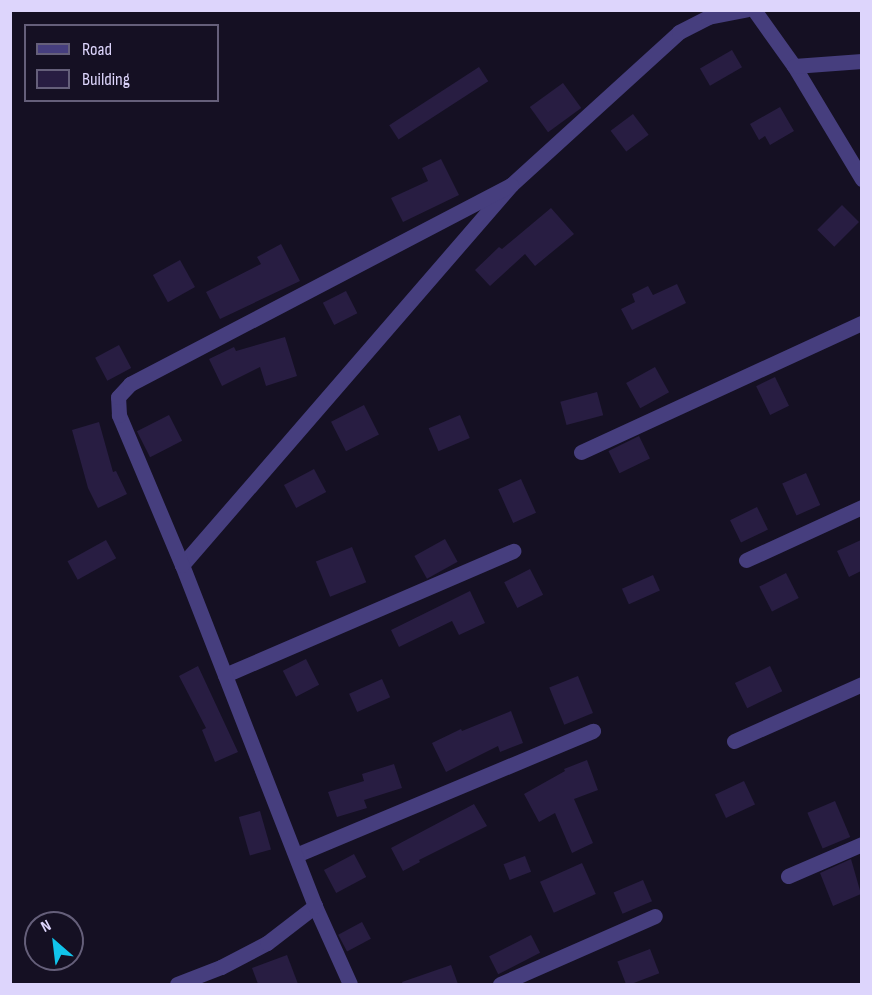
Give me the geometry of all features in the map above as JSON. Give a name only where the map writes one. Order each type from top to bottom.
[{"type":"street","points":[[182,565],[511,185],[680,32],[708,17],[745,10]]},
{"type":"street","points":[[754,10],[794,66],[861,179]]},
{"type":"street","points":[[794,66],[861,61]]},
{"type":"street","points":[[350,984],[315,906],[182,565],[119,415],[118,397],[130,384],[511,185]]},
{"type":"street","points":[[581,452],[861,323]]},
{"type":"street","points":[[746,560],[861,507]]},
{"type":"street","points":[[225,675],[513,552]]},
{"type":"street","points":[[734,741],[861,684]]},
{"type":"street","points":[[296,855],[593,732]]},
{"type":"street","points":[[788,876],[861,844]]},
{"type":"street","points":[[177,984],[221,967],[267,943],[315,906]]},
{"type":"street","points":[[500,984],[655,916]]},
{"type":"building","points":[[732,50],[742,67],[710,86],[700,68]]},
{"type":"building","points":[[479,67],[488,81],[399,140],[389,125]]},
{"type":"building","points":[[563,83],[581,108],[548,132],[530,107]]},
{"type":"building","points":[[780,107],[794,131],[770,145],[765,136],[759,140],[750,124]]},
{"type":"building","points":[[633,114],[649,135],[626,152],[611,131]]},
{"type":"building","points":[[441,159],[459,195],[403,222],[391,198],[428,181],[422,168]]},
{"type":"building","points":[[842,205],[859,222],[834,247],[817,230]]},
{"type":"building","points":[[551,208],[574,234],[535,266],[525,254],[490,286],[475,270],[499,247],[502,249]]},
{"type":"building","points":[[281,244],[300,281],[220,319],[206,292],[261,264],[257,257]]},
{"type":"building","points":[[180,260],[195,287],[168,302],[153,275]]},
{"type":"building","points":[[677,284],[686,303],[632,330],[621,309],[635,302],[632,294],[648,286],[653,295]]},
{"type":"building","points":[[346,291],[357,313],[334,325],[323,303]]},
{"type":"building","points":[[285,337],[297,376],[266,386],[260,367],[222,386],[209,359],[234,347],[236,351]]},
{"type":"building","points":[[119,345],[131,368],[107,381],[95,358]]},
{"type":"building","points":[[655,367],[669,392],[640,408],[626,383]]},
{"type":"building","points":[[775,377],[789,406],[770,415],[756,386]]},
{"type":"building","points":[[597,392],[603,415],[567,425],[560,402]]},
{"type":"building","points":[[364,405],[379,434],[346,451],[331,422]]},
{"type":"building","points":[[169,415],[182,441],[150,457],[137,431]]},
{"type":"building","points":[[460,415],[470,438],[438,451],[429,428]]},
{"type":"building","points":[[99,422],[113,472],[116,471],[127,494],[98,508],[88,488],[72,430]]},
{"type":"building","points":[[639,436],[650,458],[619,473],[608,451]]},
{"type":"building","points":[[314,469],[326,492],[296,508],[284,485]]},
{"type":"building","points":[[806,473],[820,505],[796,516],[782,484]]},
{"type":"building","points":[[521,479],[536,513],[513,523],[498,489]]},
{"type":"building","points":[[757,507],[768,529],[741,543],[730,520]]},
{"type":"building","points":[[445,539],[458,562],[427,579],[414,556]]},
{"type":"building","points":[[106,540],[116,558],[78,580],[68,561]]},
{"type":"building","points":[[861,540],[861,571],[849,577],[837,551]]},
{"type":"building","points":[[352,547],[366,582],[330,597],[316,562]]},
{"type":"building","points":[[530,569],[543,595],[517,608],[504,582]]},
{"type":"building","points":[[786,573],[799,598],[772,612],[759,587]]},
{"type":"building","points":[[653,575],[660,591],[629,604],[622,589]]},
{"type":"building","points":[[470,591],[485,623],[459,635],[452,621],[399,647],[391,630]]},
{"type":"building","points":[[306,659],[319,685],[296,697],[283,671]]},
{"type":"building","points":[[198,666],[238,752],[215,762],[202,730],[206,728],[179,676]]},
{"type":"building","points":[[770,666],[782,691],[747,708],[735,683]]},
{"type":"building","points":[[578,676],[593,713],[564,725],[549,688]]},
{"type":"building","points":[[382,679],[390,697],[357,712],[349,694]]},
{"type":"building","points":[[511,711],[523,743],[500,752],[498,746],[446,772],[432,743],[461,729],[462,731]]},
{"type":"building","points":[[587,760],[598,790],[574,799],[593,843],[572,853],[555,813],[539,822],[524,794],[565,771],[564,769]]},
{"type":"building","points":[[394,764],[402,788],[364,800],[367,808],[337,817],[328,792],[364,781],[362,774]]},
{"type":"building","points":[[744,781],[755,805],[726,818],[715,795]]},
{"type":"building","points":[[835,801],[850,837],[823,849],[807,813]]},
{"type":"building","points":[[474,804],[487,826],[419,860],[420,862],[403,871],[391,848]]},
{"type":"building","points":[[260,811],[271,849],[250,856],[239,817]]},
{"type":"building","points":[[354,854],[366,877],[336,893],[324,870]]},
{"type":"building","points":[[525,856],[531,872],[510,880],[504,864]]},
{"type":"building","points":[[851,859],[861,894],[833,906],[820,873]]},
{"type":"building","points":[[582,863],[596,894],[554,913],[540,882]]},
{"type":"building","points":[[643,880],[652,901],[623,914],[614,893]]},
{"type":"building","points":[[362,922],[371,939],[347,951],[338,935]]},
{"type":"building","points":[[531,935],[540,953],[498,974],[489,956]]},
{"type":"building","points":[[650,949],[659,973],[626,984],[617,962]]},
{"type":"building","points":[[287,955],[298,984],[258,984],[252,968]]},
{"type":"building","points":[[451,965],[458,984],[403,984],[402,982]]}]
